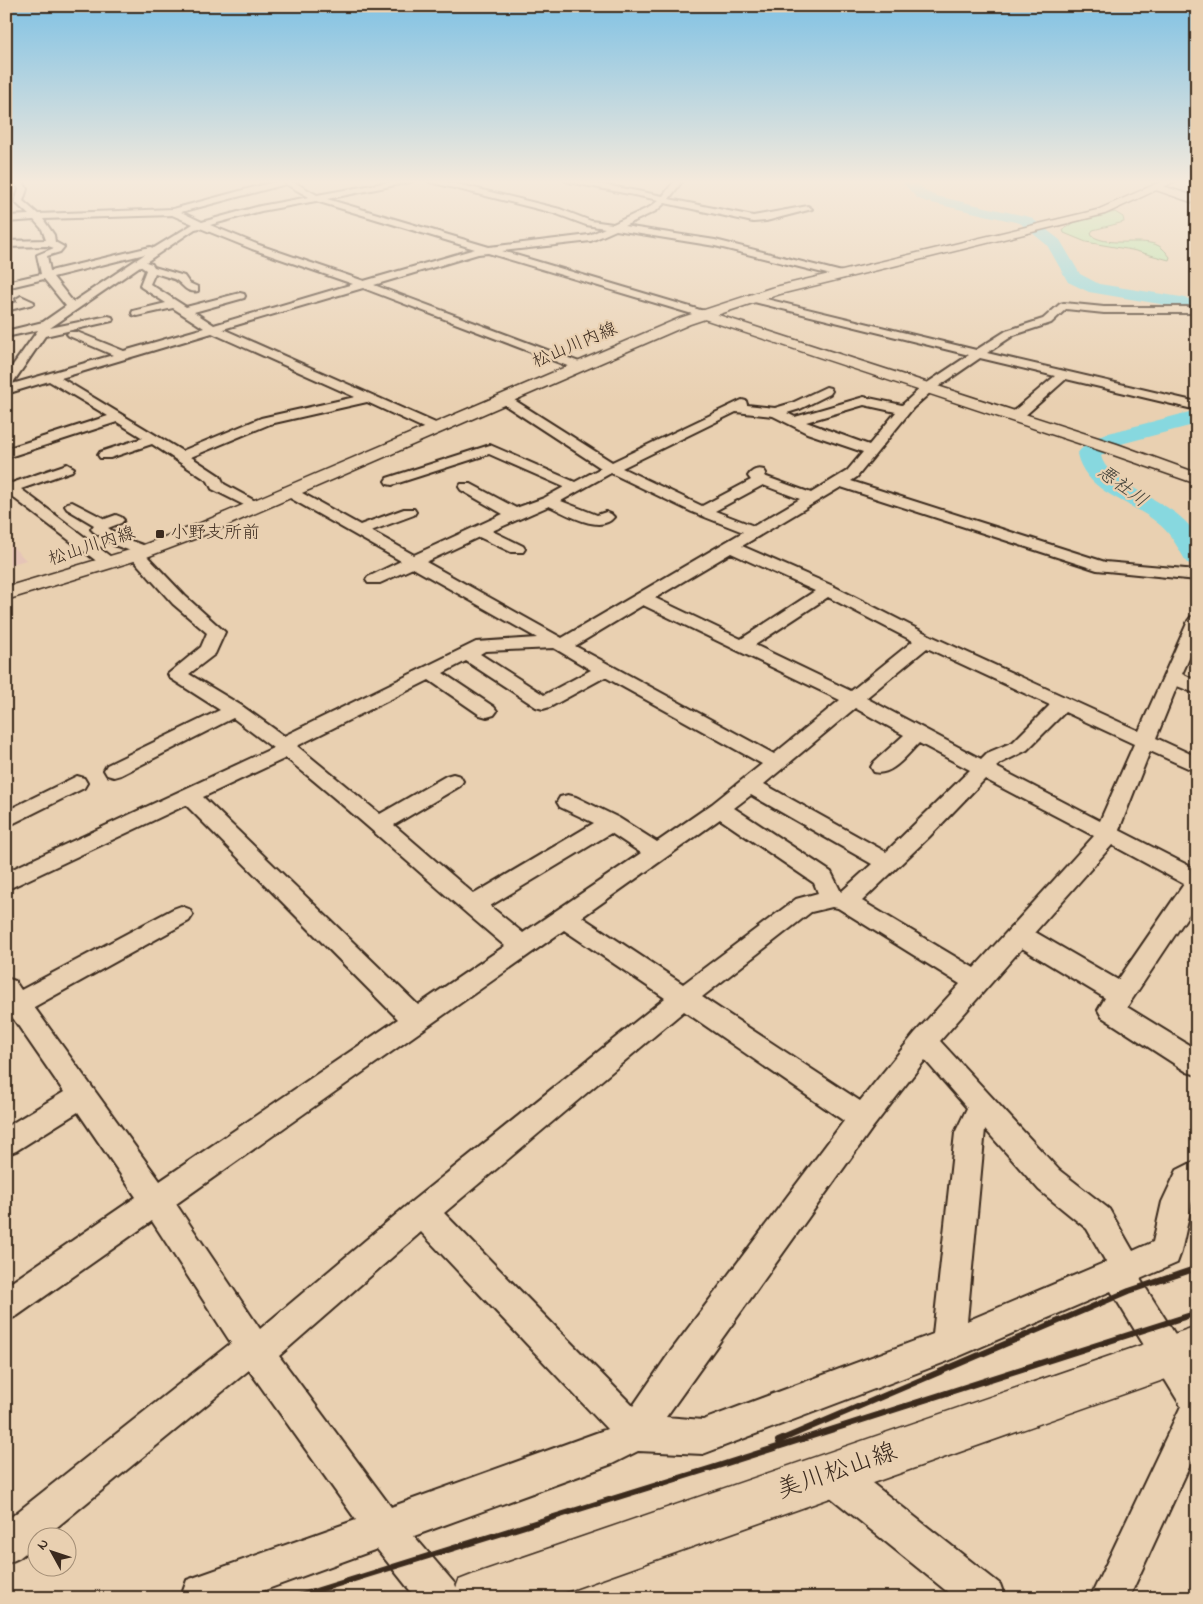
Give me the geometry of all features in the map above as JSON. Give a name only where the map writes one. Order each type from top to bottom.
[{"type":"main road","name":"松山川内線","points":[[6,594],[140,553],[203,529],[578,366],[703,314],[750,298],[925,255]]},
{"type":"main road","points":[[703,314],[1111,448],[1197,479]]},
{"type":"main road","name":"美川松山線","points":[[477,1598],[1183,1351]]},
{"type":"street","points":[[43,255],[46,275],[73,308]]},
{"type":"street","points":[[113,255],[118,258]]},
{"type":"street","points":[[6,285],[131,255]]},
{"type":"street","points":[[6,384],[44,328],[151,255]]},
{"type":"street","points":[[281,255],[448,315],[578,366]]},
{"type":"street","points":[[6,390],[465,255]]},
{"type":"street","points":[[508,255],[703,314]]},
{"type":"street","points":[[762,255],[843,275]]},
{"type":"street","points":[[139,263],[150,266],[151,269],[180,278],[185,285],[194,289]]},
{"type":"street","points":[[151,269],[145,286],[213,329],[435,428]]},
{"type":"street","points":[[137,313],[179,308],[240,296]]},
{"type":"street","points":[[6,308],[28,302],[21,298]]},
{"type":"street","points":[[750,298],[1197,406]]},
{"type":"street","points":[[6,882],[285,747],[482,646],[560,645],[852,474],[904,410],[928,388],[1010,333],[1047,321],[1064,306],[1104,310],[1197,310]]},
{"type":"street","points":[[6,334],[27,328],[44,328],[108,319]]},
{"type":"street","points":[[13,321],[27,328]]},
{"type":"street","points":[[74,334],[123,355]]},
{"type":"street","points":[[14,353],[31,348]]},
{"type":"street","points":[[1015,416],[1064,375]]},
{"type":"street","points":[[51,377],[119,417],[180,457],[215,480],[217,486],[254,506]]},
{"type":"street","points":[[776,412],[796,406],[826,390]]},
{"type":"street","points":[[180,457],[266,421],[368,398]]},
{"type":"street","points":[[504,399],[611,468],[703,511],[753,531]]},
{"type":"street","points":[[794,421],[864,401],[904,410]]},
{"type":"street","points":[[374,580],[515,514],[549,501],[611,468],[739,406],[776,412],[819,433],[872,450]]},
{"type":"street","points":[[6,454],[119,417]]},
{"type":"street","points":[[105,455],[152,440]]},
{"type":"street","points":[[6,441],[20,448]]},
{"type":"street","points":[[392,481],[490,449],[575,487]]},
{"type":"street","points":[[8,486],[67,468]]},
{"type":"street","points":[[703,511],[761,476],[812,498]]},
{"type":"street","points":[[839,482],[1104,568],[1197,576]]},
{"type":"street","points":[[8,486],[109,563]]},
{"type":"street","points":[[466,487],[515,514]]},
{"type":"street","points":[[288,491],[671,707],[776,763]]},
{"type":"street","points":[[549,501],[598,521],[606,517]]},
{"type":"street","points":[[72,506],[110,522],[99,529],[120,542],[136,547],[179,600],[216,632],[209,650],[177,674],[234,710],[285,747],[523,947]]},
{"type":"street","points":[[358,532],[409,512]]},
{"type":"street","points":[[480,531],[517,549]]},
{"type":"street","points":[[729,546],[827,590],[925,640],[1197,765]]},
{"type":"street","points":[[742,646],[827,590]]},
{"type":"street","points":[[642,598],[853,699],[1197,882],[1112,1010],[1197,1064]]},
{"type":"street","points":[[201,1594],[612,1446],[635,1433],[686,1359],[863,1118],[924,1041],[1108,835],[1109,826],[1145,742],[1185,682],[1197,621]]},
{"type":"street","points":[[6,1305],[720,809],[925,640]]},
{"type":"street","points":[[468,654],[543,703],[606,669]]},
{"type":"street","points":[[430,672],[487,711]]},
{"type":"street","points":[[6,1545],[255,1349],[684,997],[804,905],[839,900],[888,863],[994,758],[1020,746],[1062,704]]},
{"type":"street","points":[[114,770],[234,710]]},
{"type":"street","points":[[881,767],[918,733]]},
{"type":"street","points":[[6,820],[77,782]]},
{"type":"street","points":[[378,825],[453,782]]},
{"type":"street","points":[[750,785],[888,863]]},
{"type":"street","points":[[188,795],[416,1020]]},
{"type":"street","points":[[568,802],[610,824],[658,853]]},
{"type":"street","points":[[720,809],[823,878],[839,900],[976,981]]},
{"type":"street","points":[[472,906],[610,824]]},
{"type":"street","points":[[181,916],[12,996],[156,1200],[255,1349],[384,1528],[441,1598]]},
{"type":"street","points":[[565,918],[863,1118]]},
{"type":"street","points":[[1020,935],[1122,995]]},
{"type":"street","points":[[924,1041],[983,1109],[1049,1180],[1098,1219],[1122,1270],[1183,1351],[1197,1400]]},
{"type":"street","points":[[6,1142],[81,1096]]},
{"type":"street","points":[[948,1345],[969,1133],[974,1120],[983,1109]]},
{"type":"street","points":[[422,1212],[635,1433],[703,1437],[948,1345],[1166,1252],[1177,1202],[1187,1180],[1197,1173]]},
{"type":"street","points":[[1109,1598],[1197,1410]]},
{"type":"street","points":[[831,1474],[986,1598]]},
{"type":"shaded area","points":[[6,540],[26,560],[6,566]]},
{"type":"green space","points":[[1150,255],[1168,255],[1169,260]]},
{"type":"waterway","name":"悪社川","points":[[1059,255],[1074,278],[1095,288],[1181,302],[1197,307]]},
{"type":"waterway","name":"悪社川","points":[[1197,417],[1109,440],[1089,454],[1091,464],[1098,474],[1109,483],[1169,519],[1197,557]]},
{"type":"railway","points":[[778,1441],[1129,1291],[1197,1268]]},
{"type":"railway","points":[[293,1598],[718,1466],[1197,1313]]},
{"type":"place","name":"小野支所前","points":[[160,534]]}]
